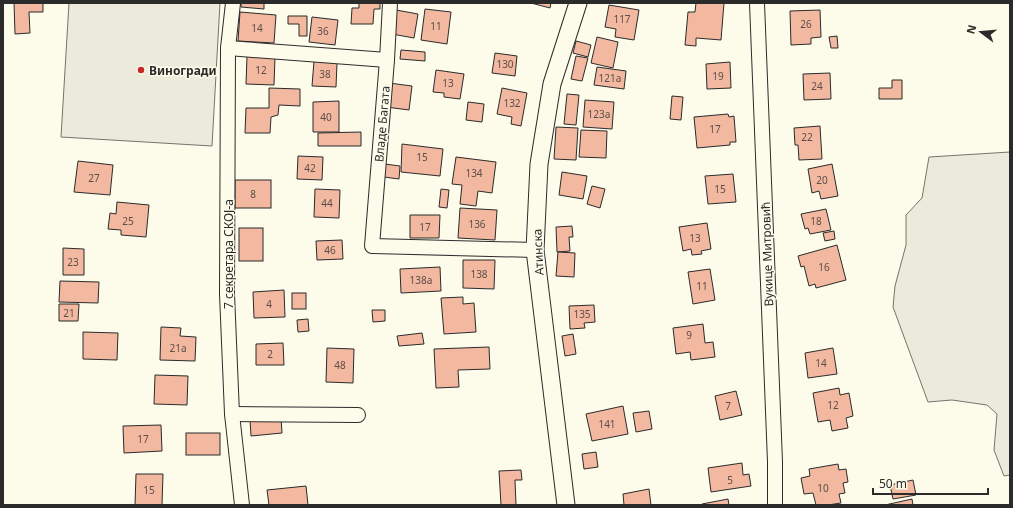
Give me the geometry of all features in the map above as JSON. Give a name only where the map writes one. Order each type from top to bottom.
[{"type":"street","name":"7 секретара СКОЈ-а","points":[[233,3],[228,48],[227,294],[232,414],[242,505]]},
{"type":"street","name":"Владе Багата","points":[[390,3],[388,60],[372,246],[535,250]]},
{"type":"street","name":"Атинска","points":[[566,505],[535,250],[539,164],[552,84],[578,3]]},
{"type":"street","name":"Вукице Митровић","points":[[757,3],[773,407],[775,505]]},
{"type":"street","points":[[228,48],[388,60]]},
{"type":"street","points":[[232,414],[358,415]]},
{"type":"shaded area","name":"Виногради","points":[[69,3],[220,3],[212,146],[61,137]]},
{"type":"shaded area","points":[[1010,152],[1010,475],[1004,476],[994,450],[997,414],[987,405],[952,400],[928,402],[893,307],[895,286],[906,245],[906,215],[922,198],[929,157]]},
{"type":"building","points":[[14,3],[43,3],[43,12],[29,12],[30,33],[15,34]]},
{"type":"building","points":[[241,3],[264,3],[264,9],[241,7]]},
{"type":"building","points":[[359,3],[380,3],[380,9],[374,9],[373,24],[351,24],[352,8],[359,8]]},
{"type":"building","points":[[531,3],[551,3],[550,8]]},
{"type":"building","points":[[696,3],[724,3],[721,40],[696,38],[696,46],[685,45],[688,12],[695,12]]},
{"type":"building","points":[[609,5],[639,10],[634,40],[615,37],[616,29],[605,27]]},
{"type":"building","points":[[425,9],[451,12],[447,44],[421,40]]},
{"type":"building","points":[[396,10],[418,14],[414,38],[392,34]]},
{"type":"building","points":[[820,10],[821,37],[811,38],[811,44],[791,45],[790,11]]},
{"type":"building","points":[[240,12],[276,15],[274,43],[238,41]]},
{"type":"building","points":[[288,16],[307,16],[307,36],[299,36],[299,24],[288,24]]},
{"type":"building","points":[[312,17],[338,20],[335,45],[309,42]]},
{"type":"building","points":[[837,36],[838,48],[831,48],[829,37]]},
{"type":"building","points":[[597,37],[618,42],[613,68],[591,63]]},
{"type":"building","points":[[576,41],[591,45],[588,57],[573,53]]},
{"type":"building","points":[[401,50],[425,52],[425,61],[400,59]]},
{"type":"building","points":[[495,53],[517,56],[515,76],[492,73]]},
{"type":"building","points":[[247,56],[275,57],[274,85],[246,84]]},
{"type":"building","points":[[576,56],[588,58],[582,81],[571,79]]},
{"type":"building","points":[[314,61],[337,63],[336,87],[312,86]]},
{"type":"building","points":[[730,62],[731,88],[707,89],[706,64]]},
{"type":"building","points":[[597,67],[626,71],[624,89],[594,85]]},
{"type":"building","points":[[436,70],[464,74],[460,99],[444,97],[444,93],[433,92]]},
{"type":"building","points":[[830,73],[831,99],[804,100],[803,74]]},
{"type":"building","points":[[892,80],[902,80],[902,99],[879,99],[879,88],[892,88]]},
{"type":"building","points":[[389,83],[412,86],[409,110],[386,107]]},
{"type":"building","points":[[269,88],[300,89],[300,106],[279,105],[278,115],[271,117],[270,133],[245,133],[246,108],[269,108]]},
{"type":"building","points":[[502,88],[527,93],[521,126],[511,124],[512,117],[497,114]]},
{"type":"building","points":[[567,94],[579,95],[576,125],[564,124]]},
{"type":"building","points":[[672,96],[683,97],[681,120],[670,119]]},
{"type":"building","points":[[585,100],[614,102],[612,129],[583,127]]},
{"type":"building","points":[[339,101],[339,132],[313,132],[313,102]]},
{"type":"building","points":[[468,102],[484,104],[482,122],[466,120]]},
{"type":"building","points":[[728,114],[729,117],[734,116],[736,142],[730,142],[730,145],[697,148],[694,117]]},
{"type":"building","points":[[820,126],[822,159],[799,160],[798,145],[795,145],[794,128]]},
{"type":"building","points":[[556,127],[578,128],[576,160],[554,159]]},
{"type":"building","points":[[581,130],[607,131],[606,158],[579,157]]},
{"type":"building","points":[[361,132],[361,146],[318,146],[318,133]]},
{"type":"building","points":[[402,144],[443,149],[440,176],[401,172]]},
{"type":"building","points":[[298,156],[323,157],[322,180],[297,179]]},
{"type":"building","points":[[456,157],[496,162],[492,193],[478,191],[476,206],[460,204],[462,185],[452,184]]},
{"type":"building","points":[[78,161],[113,165],[110,195],[74,192]]},
{"type":"building","points":[[385,164],[400,166],[399,179],[384,177]]},
{"type":"building","points":[[832,164],[838,196],[821,199],[819,191],[812,193],[808,169]]},
{"type":"building","points":[[562,172],[587,176],[583,199],[559,195]]},
{"type":"building","points":[[733,174],[736,202],[708,204],[705,176]]},
{"type":"building","points":[[235,180],[271,180],[271,208],[235,208]]},
{"type":"building","points":[[592,186],[605,189],[600,208],[587,204]]},
{"type":"building","points":[[315,189],[340,190],[339,218],[314,217]]},
{"type":"building","points":[[441,189],[449,190],[447,208],[439,207]]},
{"type":"building","points":[[117,202],[149,205],[146,237],[121,235],[121,230],[108,229],[110,213],[116,214]]},
{"type":"building","points":[[460,208],[497,210],[495,240],[458,238]]},
{"type":"building","points":[[826,209],[831,230],[810,234],[808,228],[805,229],[801,214]]},
{"type":"building","points":[[410,215],[440,215],[439,238],[410,238]]},
{"type":"building","points":[[707,223],[711,249],[701,251],[702,254],[692,255],[691,249],[683,251],[679,227]]},
{"type":"building","points":[[572,226],[573,237],[569,237],[570,251],[557,252],[556,227]]},
{"type":"building","points":[[239,228],[263,228],[263,261],[239,261]]},
{"type":"building","points":[[834,231],[835,239],[825,241],[823,233]]},
{"type":"building","points":[[342,240],[343,259],[317,260],[316,241]]},
{"type":"building","points":[[837,245],[846,280],[816,288],[815,284],[809,286],[804,266],[801,267],[798,256]]},
{"type":"building","points":[[63,248],[84,249],[84,275],[63,275]]},
{"type":"building","points":[[558,252],[575,253],[574,277],[556,276]]},
{"type":"building","points":[[463,260],[495,260],[494,289],[463,288]]},
{"type":"building","points":[[440,267],[441,291],[401,293],[400,269]]},
{"type":"building","points":[[710,269],[715,300],[693,304],[688,272]]},
{"type":"building","points":[[60,281],[99,282],[98,303],[59,302]]},
{"type":"building","points":[[284,290],[285,317],[254,318],[253,292]]},
{"type":"building","points":[[292,293],[306,293],[306,309],[292,309]]},
{"type":"building","points":[[463,297],[463,304],[474,303],[476,332],[444,334],[441,298]]},
{"type":"building","points":[[59,304],[79,304],[78,321],[59,321]]},
{"type":"building","points":[[594,305],[595,322],[584,323],[585,328],[570,329],[569,306]]},
{"type":"building","points":[[372,310],[385,310],[385,321],[373,322]]},
{"type":"building","points":[[308,319],[309,331],[298,332],[297,320]]},
{"type":"building","points":[[703,324],[705,343],[713,342],[715,357],[691,360],[690,352],[676,354],[673,328]]},
{"type":"building","points":[[161,327],[181,328],[180,336],[196,337],[195,361],[160,360]]},
{"type":"building","points":[[83,332],[118,333],[117,360],[83,359]]},
{"type":"building","points":[[422,333],[424,344],[399,346],[397,336]]},
{"type":"building","points":[[573,334],[576,354],[565,356],[562,336]]},
{"type":"building","points":[[283,343],[284,365],[256,365],[256,344]]},
{"type":"building","points":[[489,347],[490,369],[458,370],[459,387],[436,388],[434,349]]},
{"type":"building","points":[[327,348],[354,349],[353,383],[326,382]]},
{"type":"building","points":[[833,348],[837,374],[808,378],[805,353]]},
{"type":"building","points":[[155,375],[188,376],[187,405],[154,404]]},
{"type":"building","points":[[839,388],[840,395],[849,393],[853,416],[846,418],[848,428],[832,431],[830,420],[818,422],[813,393]]},
{"type":"building","points":[[736,391],[742,415],[720,420],[715,396]]},
{"type":"building","points":[[623,406],[628,434],[592,441],[586,414]]},
{"type":"building","points":[[649,411],[652,429],[636,432],[633,413]]},
{"type":"building","points":[[281,417],[282,433],[251,436],[250,420]]},
{"type":"building","points":[[161,425],[162,451],[124,453],[123,426]]},
{"type":"building","points":[[186,433],[220,433],[220,455],[186,455]]},
{"type":"building","points":[[596,452],[598,467],[584,469],[582,454]]},
{"type":"building","points":[[742,463],[743,475],[749,474],[751,486],[711,492],[708,468]]},
{"type":"building","points":[[838,464],[839,470],[846,469],[848,482],[843,483],[845,493],[839,494],[841,503],[816,505],[813,493],[804,494],[801,478],[810,476],[809,469]]},
{"type":"building","points":[[521,470],[522,480],[515,480],[516,505],[501,505],[499,471]]},
{"type":"building","points":[[136,474],[163,474],[162,505],[135,505]]},
{"type":"building","points":[[913,480],[916,495],[893,499],[890,485]]},
{"type":"building","points":[[306,486],[308,505],[269,505],[267,490]]},
{"type":"building","points":[[649,489],[651,505],[624,505],[623,494]]},
{"type":"building","points":[[728,499],[729,505],[702,505],[702,504]]},
{"type":"building","points":[[912,499],[913,505],[885,505]]},
{"type":"place","name":"Виногради","points":[[141,70]]}]
